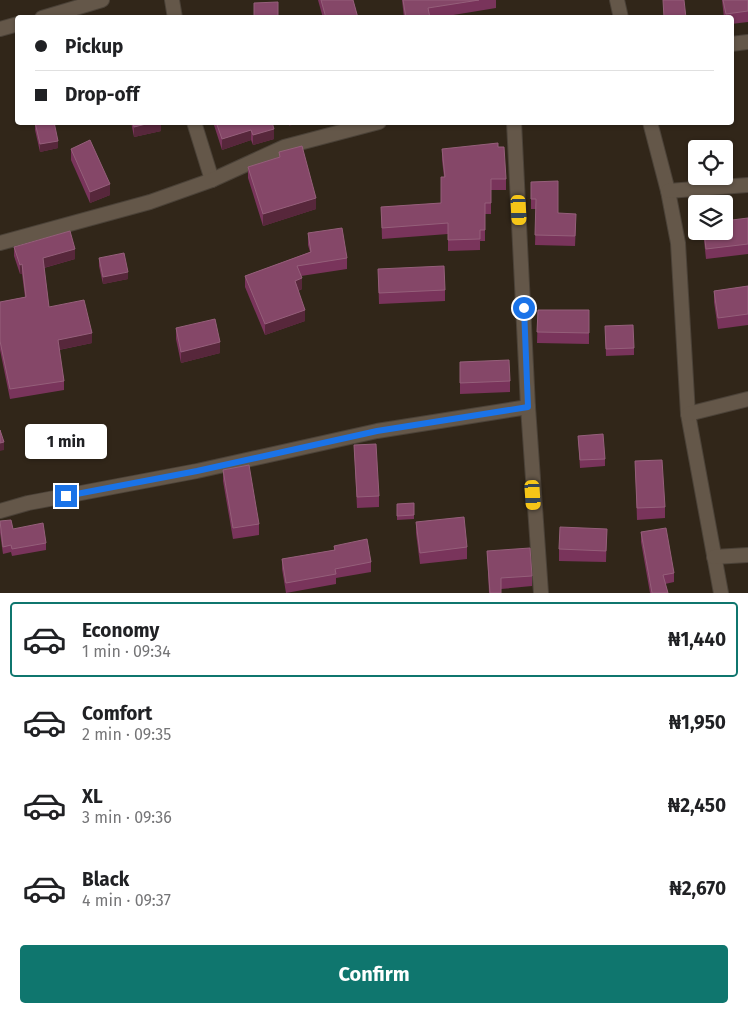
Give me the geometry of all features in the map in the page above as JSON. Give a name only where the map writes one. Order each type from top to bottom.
[{"type":"street","points":[[52,15],[102,0]]},
{"type":"street","points":[[172,0],[174,15]]},
{"type":"street","points":[[617,0],[621,15]]},
{"type":"street","points":[[0,29],[15,25]]},
{"type":"street","points":[[734,44],[748,42]]},
{"type":"street","points":[[195,125],[212,180]]},
{"type":"street","points":[[0,243],[150,202],[212,180],[284,147],[368,125]]},
{"type":"street","points":[[514,125],[528,407],[541,593]]},
{"type":"street","points":[[651,125],[668,190],[678,243],[688,414],[721,593]]},
{"type":"street","points":[[668,190],[748,185]]},
{"type":"street","points":[[688,414],[748,399]]},
{"type":"street","points":[[0,511],[28,503],[197,471],[377,431],[528,407]]},
{"type":"street","points":[[714,557],[748,555]]},
{"type":"building","points":[[321,0],[353,0],[357,15],[325,15]]},
{"type":"building","points":[[403,0],[479,0],[428,8],[429,15],[406,15]]},
{"type":"building","points":[[663,0],[684,0],[686,15],[664,15]]},
{"type":"building","points":[[723,0],[748,0],[748,11],[726,14]]},
{"type":"building","points":[[278,2],[278,15],[254,15],[254,3]]},
{"type":"building","points":[[36,125],[55,125],[58,141],[40,144]]},
{"type":"building","points":[[217,125],[273,125],[274,129],[253,135],[251,130],[222,139]]},
{"type":"building","points":[[90,140],[110,184],[90,192],[71,149]]},
{"type":"building","points":[[498,143],[498,147],[504,147],[506,179],[491,179],[491,203],[485,203],[485,230],[480,230],[480,239],[448,240],[448,223],[382,228],[381,207],[441,203],[441,177],[445,177],[442,149]]},
{"type":"building","points":[[302,146],[316,198],[263,214],[248,167],[280,157],[279,152]]},
{"type":"building","points":[[558,181],[558,213],[576,214],[575,236],[535,235],[536,199],[531,199],[531,182]]},
{"type":"building","points":[[748,218],[748,244],[706,249],[705,240],[733,240],[733,220]]},
{"type":"building","points":[[342,228],[347,258],[297,266],[302,278],[295,281],[305,310],[265,324],[245,276],[311,252],[308,233]]},
{"type":"building","points":[[70,231],[75,249],[43,258],[49,307],[84,300],[92,333],[58,340],[64,381],[10,389],[0,341],[0,302],[26,297],[22,264],[20,265],[14,247]]},
{"type":"building","points":[[124,253],[128,272],[103,277],[99,258]]},
{"type":"building","points":[[444,266],[445,290],[379,293],[378,269]]},
{"type":"building","points":[[748,286],[748,314],[718,318],[714,291]]},
{"type":"building","points":[[538,310],[589,310],[589,333],[537,332]]},
{"type":"building","points":[[215,319],[220,342],[181,352],[176,328]]},
{"type":"building","points":[[633,325],[634,348],[606,349],[605,326]]},
{"type":"building","points":[[509,360],[510,381],[460,383],[460,362]]},
{"type":"building","points":[[0,430],[4,442],[0,443]]},
{"type":"building","points":[[603,434],[605,459],[580,460],[578,436]]},
{"type":"building","points":[[376,444],[379,496],[357,497],[354,445]]},
{"type":"building","points":[[662,460],[665,507],[637,508],[635,461]]},
{"type":"building","points":[[249,465],[259,524],[233,528],[223,470]]},
{"type":"building","points":[[414,503],[414,515],[397,516],[397,504]]},
{"type":"building","points":[[464,517],[467,547],[420,553],[416,522]]},
{"type":"building","points":[[11,520],[13,529],[43,523],[46,543],[12,549],[11,545],[3,547],[0,521]]},
{"type":"building","points":[[560,527],[607,529],[606,551],[559,549]]},
{"type":"building","points":[[666,528],[674,573],[663,575],[668,593],[652,593],[641,532]]},
{"type":"building","points":[[367,539],[371,562],[335,569],[336,574],[286,583],[282,559],[335,550],[334,546]]},
{"type":"building","points":[[530,548],[532,576],[501,578],[501,593],[490,593],[487,551]]},
{"type":"route","points":[[66,496],[197,471],[377,431],[528,407],[524,308]]}]
